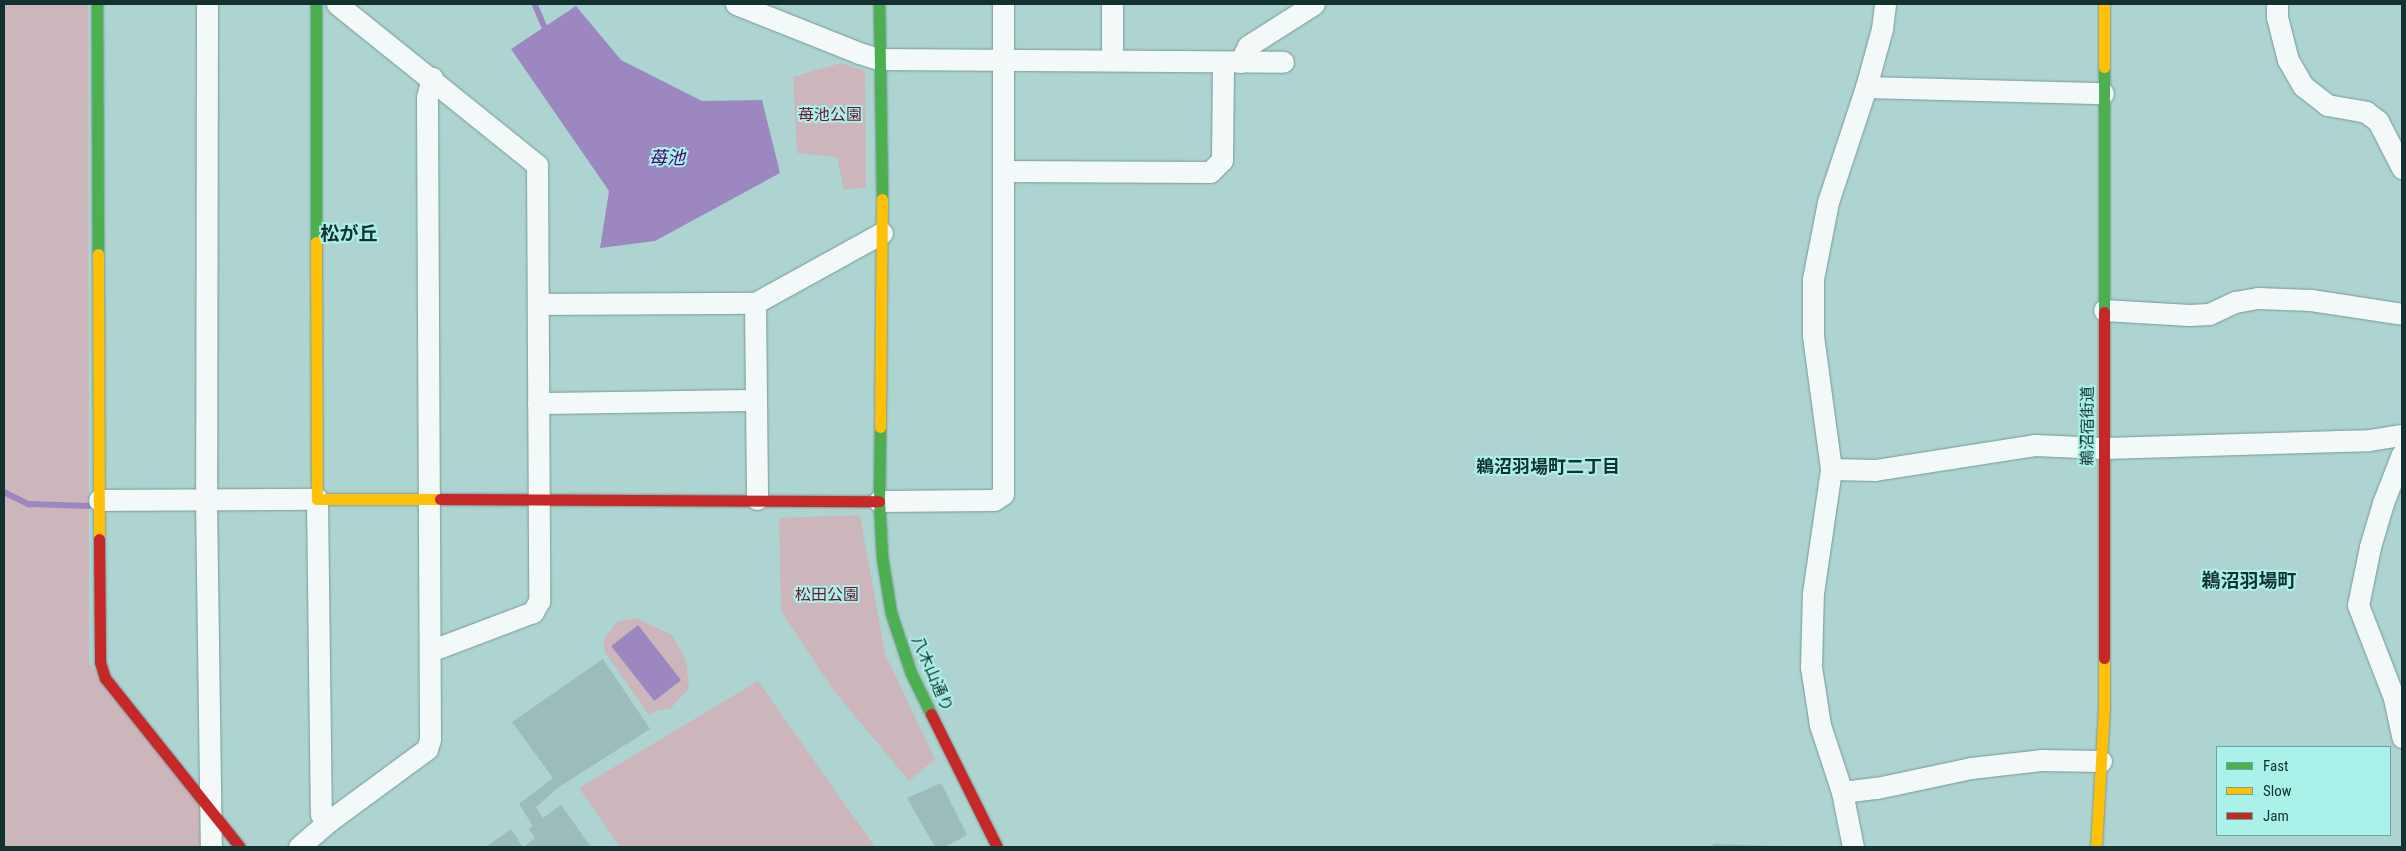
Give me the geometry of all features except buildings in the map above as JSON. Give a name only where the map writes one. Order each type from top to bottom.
[{"type":"street","points":[[98,4],[100,662],[105,678],[240,847]]},
{"type":"street","points":[[207,4],[206,500],[211,847]]},
{"type":"street","points":[[316,4],[321,814],[329,822]]},
{"type":"street","points":[[337,4],[432,78],[537,165],[539,601],[533,612],[430,651]]},
{"type":"street","points":[[879,4],[879,58]]},
{"type":"street","points":[[99,500],[994,500],[1003,494],[1003,4]]},
{"type":"street","points":[[1112,4],[1112,60]]},
{"type":"street","points":[[1004,170],[1210,172],[1222,160],[1231,62],[1248,46],[1314,4]]},
{"type":"street","points":[[1852,847],[1842,792],[1820,725],[1811,667],[1814,593],[1831,483],[1831,469],[1813,335],[1813,279],[1828,202],[1866,87],[1882,29],[1885,4]]},
{"type":"street","name":"鵜沼宿街道","points":[[2096,847],[2104,707],[2104,4]]},
{"type":"street","points":[[2277,4],[2277,17],[2288,60],[2304,86],[2327,105],[2366,112],[2378,121],[2402,168]]},
{"type":"street","points":[[747,6],[859,53],[879,58],[1283,62]]},
{"type":"street","name":"八木山通り","points":[[879,58],[882,233],[880,501],[882,557],[891,614],[911,673],[997,847]]},
{"type":"street","points":[[299,847],[329,822],[427,749],[430,739],[427,97],[432,78]]},
{"type":"street","points":[[1866,87],[2103,93]]},
{"type":"street","points":[[539,304],[756,303],[882,233]]},
{"type":"street","points":[[2104,310],[2189,315],[2209,314],[2235,302],[2258,298],[2311,300],[2402,314]]},
{"type":"street","points":[[756,303],[757,499]]},
{"type":"street","points":[[538,403],[756,400]]},
{"type":"street","points":[[1831,469],[1875,470],[2034,445],[2104,448],[2369,440],[2402,435]]},
{"type":"street","points":[[2402,454],[2383,503],[2370,547],[2358,605],[2394,698],[2402,737]]},
{"type":"street","points":[[1842,792],[1877,788],[1971,768],[2042,760],[2101,761]]},
{"type":"green space","points":[[4,4],[88,4],[89,663],[206,813],[204,847],[4,847]]},
{"type":"green space","name":"苺池公園","points":[[841,63],[865,71],[866,187],[844,190],[837,157],[797,153],[793,77]]},
{"type":"green space","name":"松田公園","points":[[860,515],[885,654],[935,759],[909,781],[834,691],[781,611],[779,518]]},
{"type":"green space","points":[[636,618],[672,635],[686,660],[689,688],[670,709],[658,710],[649,715],[604,651],[604,639],[617,622]]},
{"type":"green space","points":[[758,681],[875,847],[620,847],[579,788]]},
{"type":"water","name":"苺池","points":[[576,6],[621,60],[702,101],[762,100],[780,173],[655,241],[600,248],[609,191],[511,49]]},
{"type":"water","points":[[638,625],[681,680],[654,701],[611,646]]},
{"type":"waterway","points":[[535,4],[545,27]]},
{"type":"waterway","points":[[4,492],[29,504],[89,506]]},
{"type":"traffic: fast","points":[[97,4],[98,254]]},
{"type":"traffic: fast","points":[[316,4],[316,242]]},
{"type":"traffic: fast","points":[[879,4],[882,199]]},
{"type":"traffic: fast","points":[[2104,67],[2104,312]]},
{"type":"traffic: fast","points":[[880,427],[879,501],[882,557],[891,613],[911,673],[931,714]]},
{"type":"traffic: slow","points":[[2104,4],[2104,67]]},
{"type":"traffic: slow","points":[[880,427],[882,199]]},
{"type":"traffic: slow","points":[[316,242],[317,499],[440,499]]},
{"type":"traffic: slow","points":[[98,254],[99,539]]},
{"type":"traffic: slow","points":[[2096,847],[2104,707],[2104,658]]},
{"type":"traffic: jam","points":[[2104,312],[2104,658]]},
{"type":"traffic: jam","points":[[440,499],[879,501]]},
{"type":"traffic: jam","points":[[99,539],[100,662],[105,678],[240,847]]},
{"type":"traffic: jam","points":[[931,714],[997,847]]},
{"type":"district","name":"松が丘","points":[[349,234]]},
{"type":"district","name":"鵜沼羽場町二丁目","points":[[1548,467]]},
{"type":"district","name":"鵜沼羽場町","points":[[2249,581]]}]
